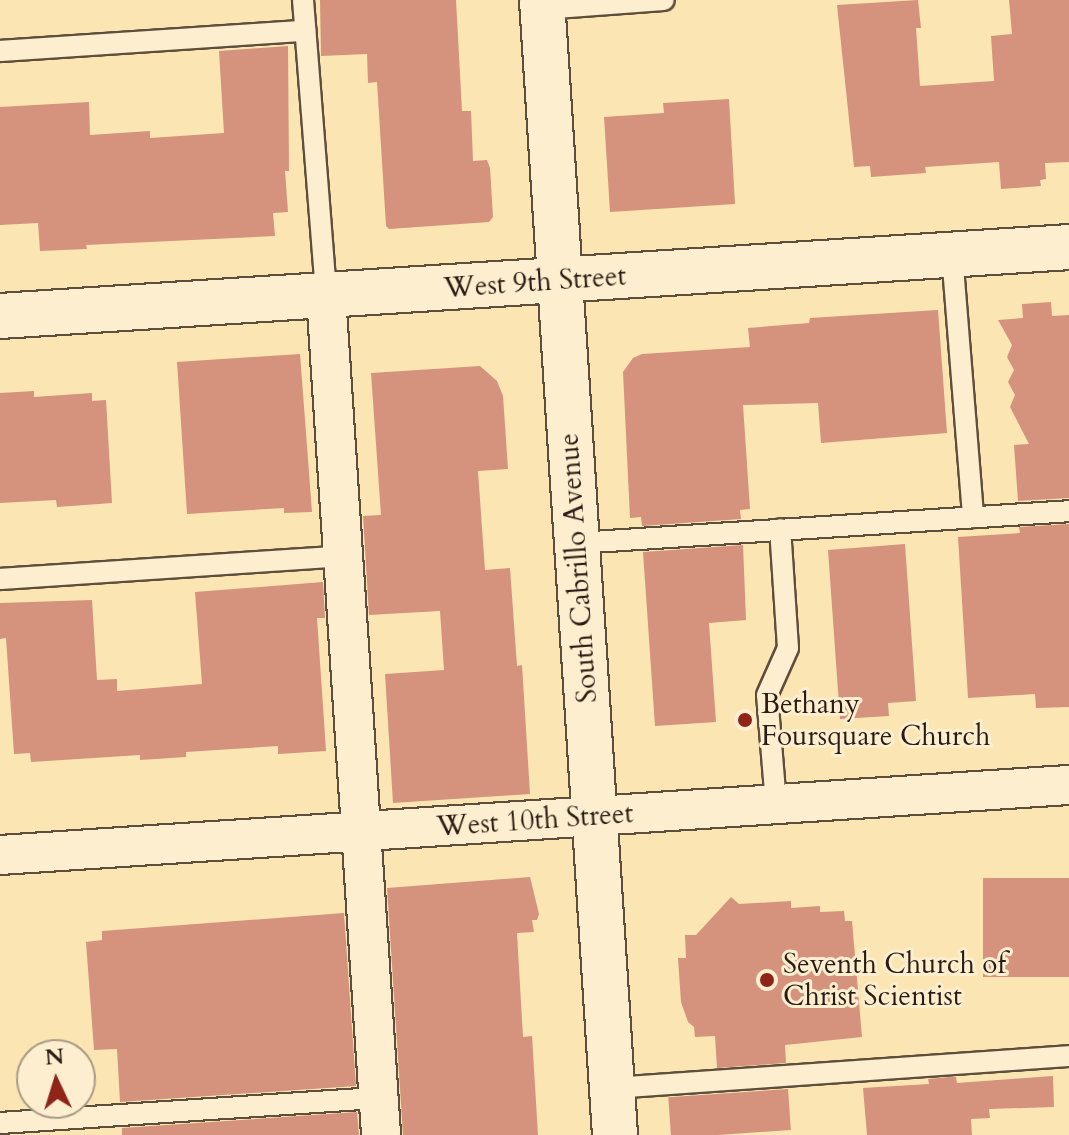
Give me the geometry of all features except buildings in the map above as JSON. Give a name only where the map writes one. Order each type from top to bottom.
[{"type":"street","name":"South Cabrillo Avenue","points":[[542,5],[615,1135]]},
{"type":"street","name":"West 9th Street","points":[[0,316],[1069,247]]},
{"type":"street","points":[[326,295],[380,1117]]},
{"type":"street","name":"West 10th Street","points":[[0,855],[1069,785]]},
{"type":"lane","points":[[303,0],[326,295]]},
{"type":"lane","points":[[542,5],[664,0]]},
{"type":"lane","points":[[0,51],[305,31]]},
{"type":"lane","points":[[952,254],[973,517]]},
{"type":"lane","points":[[577,543],[1069,511]]},
{"type":"lane","points":[[776,804],[767,695],[788,648],[780,529]]},
{"type":"lane","points":[[0,579],[342,556]]},
{"type":"lane","points":[[612,1088],[1069,1056]]},
{"type":"lane","points":[[0,1123],[380,1117]]},
{"type":"place","name":"Bethany Foursquare Church","points":[[745,720]]},
{"type":"place","name":"Seventh Church of Christ Scientist","points":[[767,980]]}]
